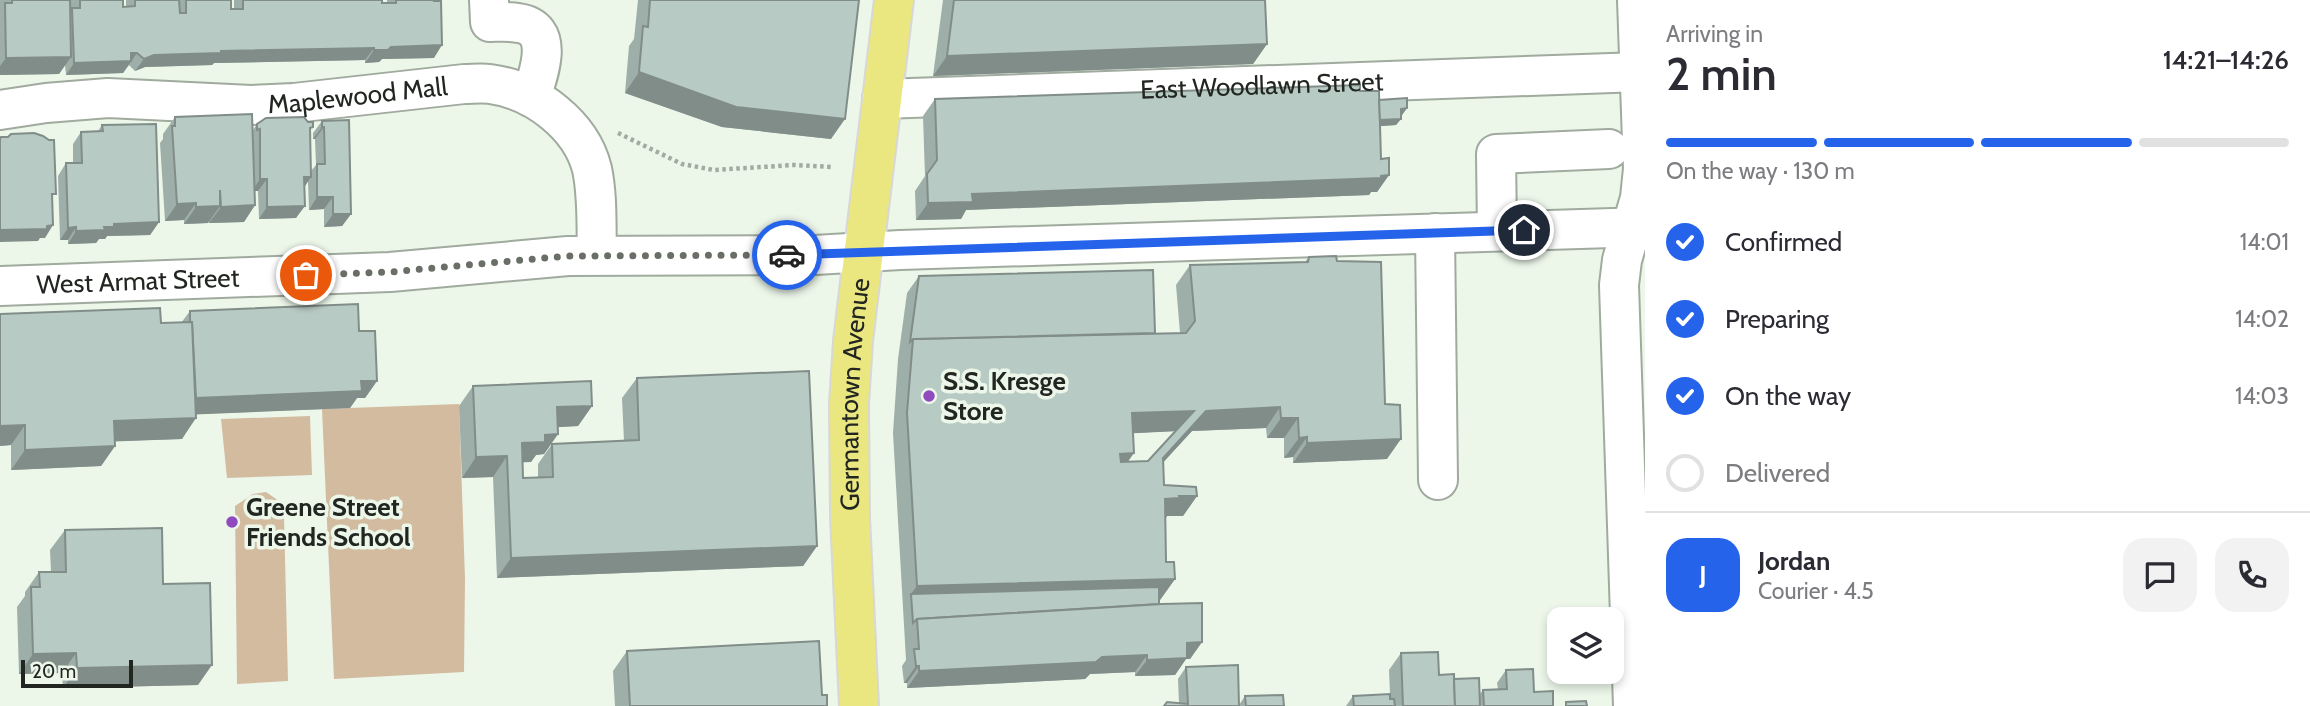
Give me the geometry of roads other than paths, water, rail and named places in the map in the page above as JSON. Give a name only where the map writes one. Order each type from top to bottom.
[{"type":"main road","name":"Germantown Avenue","points":[[859,706],[848,459],[852,354],[894,0]]},
{"type":"street","points":[[489,0],[489,22],[518,23],[532,27],[538,34],[542,65],[531,97]]},
{"type":"street","points":[[1633,706],[1619,285],[1622,260],[1638,227],[1643,169],[1637,0]]},
{"type":"street","name":"East Woodlawn Street","points":[[881,99],[1640,72]]},
{"type":"street","name":"Maplewood Mall","points":[[0,110],[108,98],[251,105],[294,103],[464,83],[490,84],[531,97],[563,120],[585,149],[595,186],[597,255]]},
{"type":"street","points":[[1497,231],[1496,153],[1609,149]]},
{"type":"street","name":"West Armat Street","points":[[0,286],[390,272],[539,257],[863,253],[912,249],[1638,227]]},
{"type":"street","points":[[1435,233],[1438,480]]},
{"type":"place","name":"S.S. Kresge Store","points":[[929,396]]},
{"type":"place","name":"Greene Street Friends School","points":[[232,522]]}]
